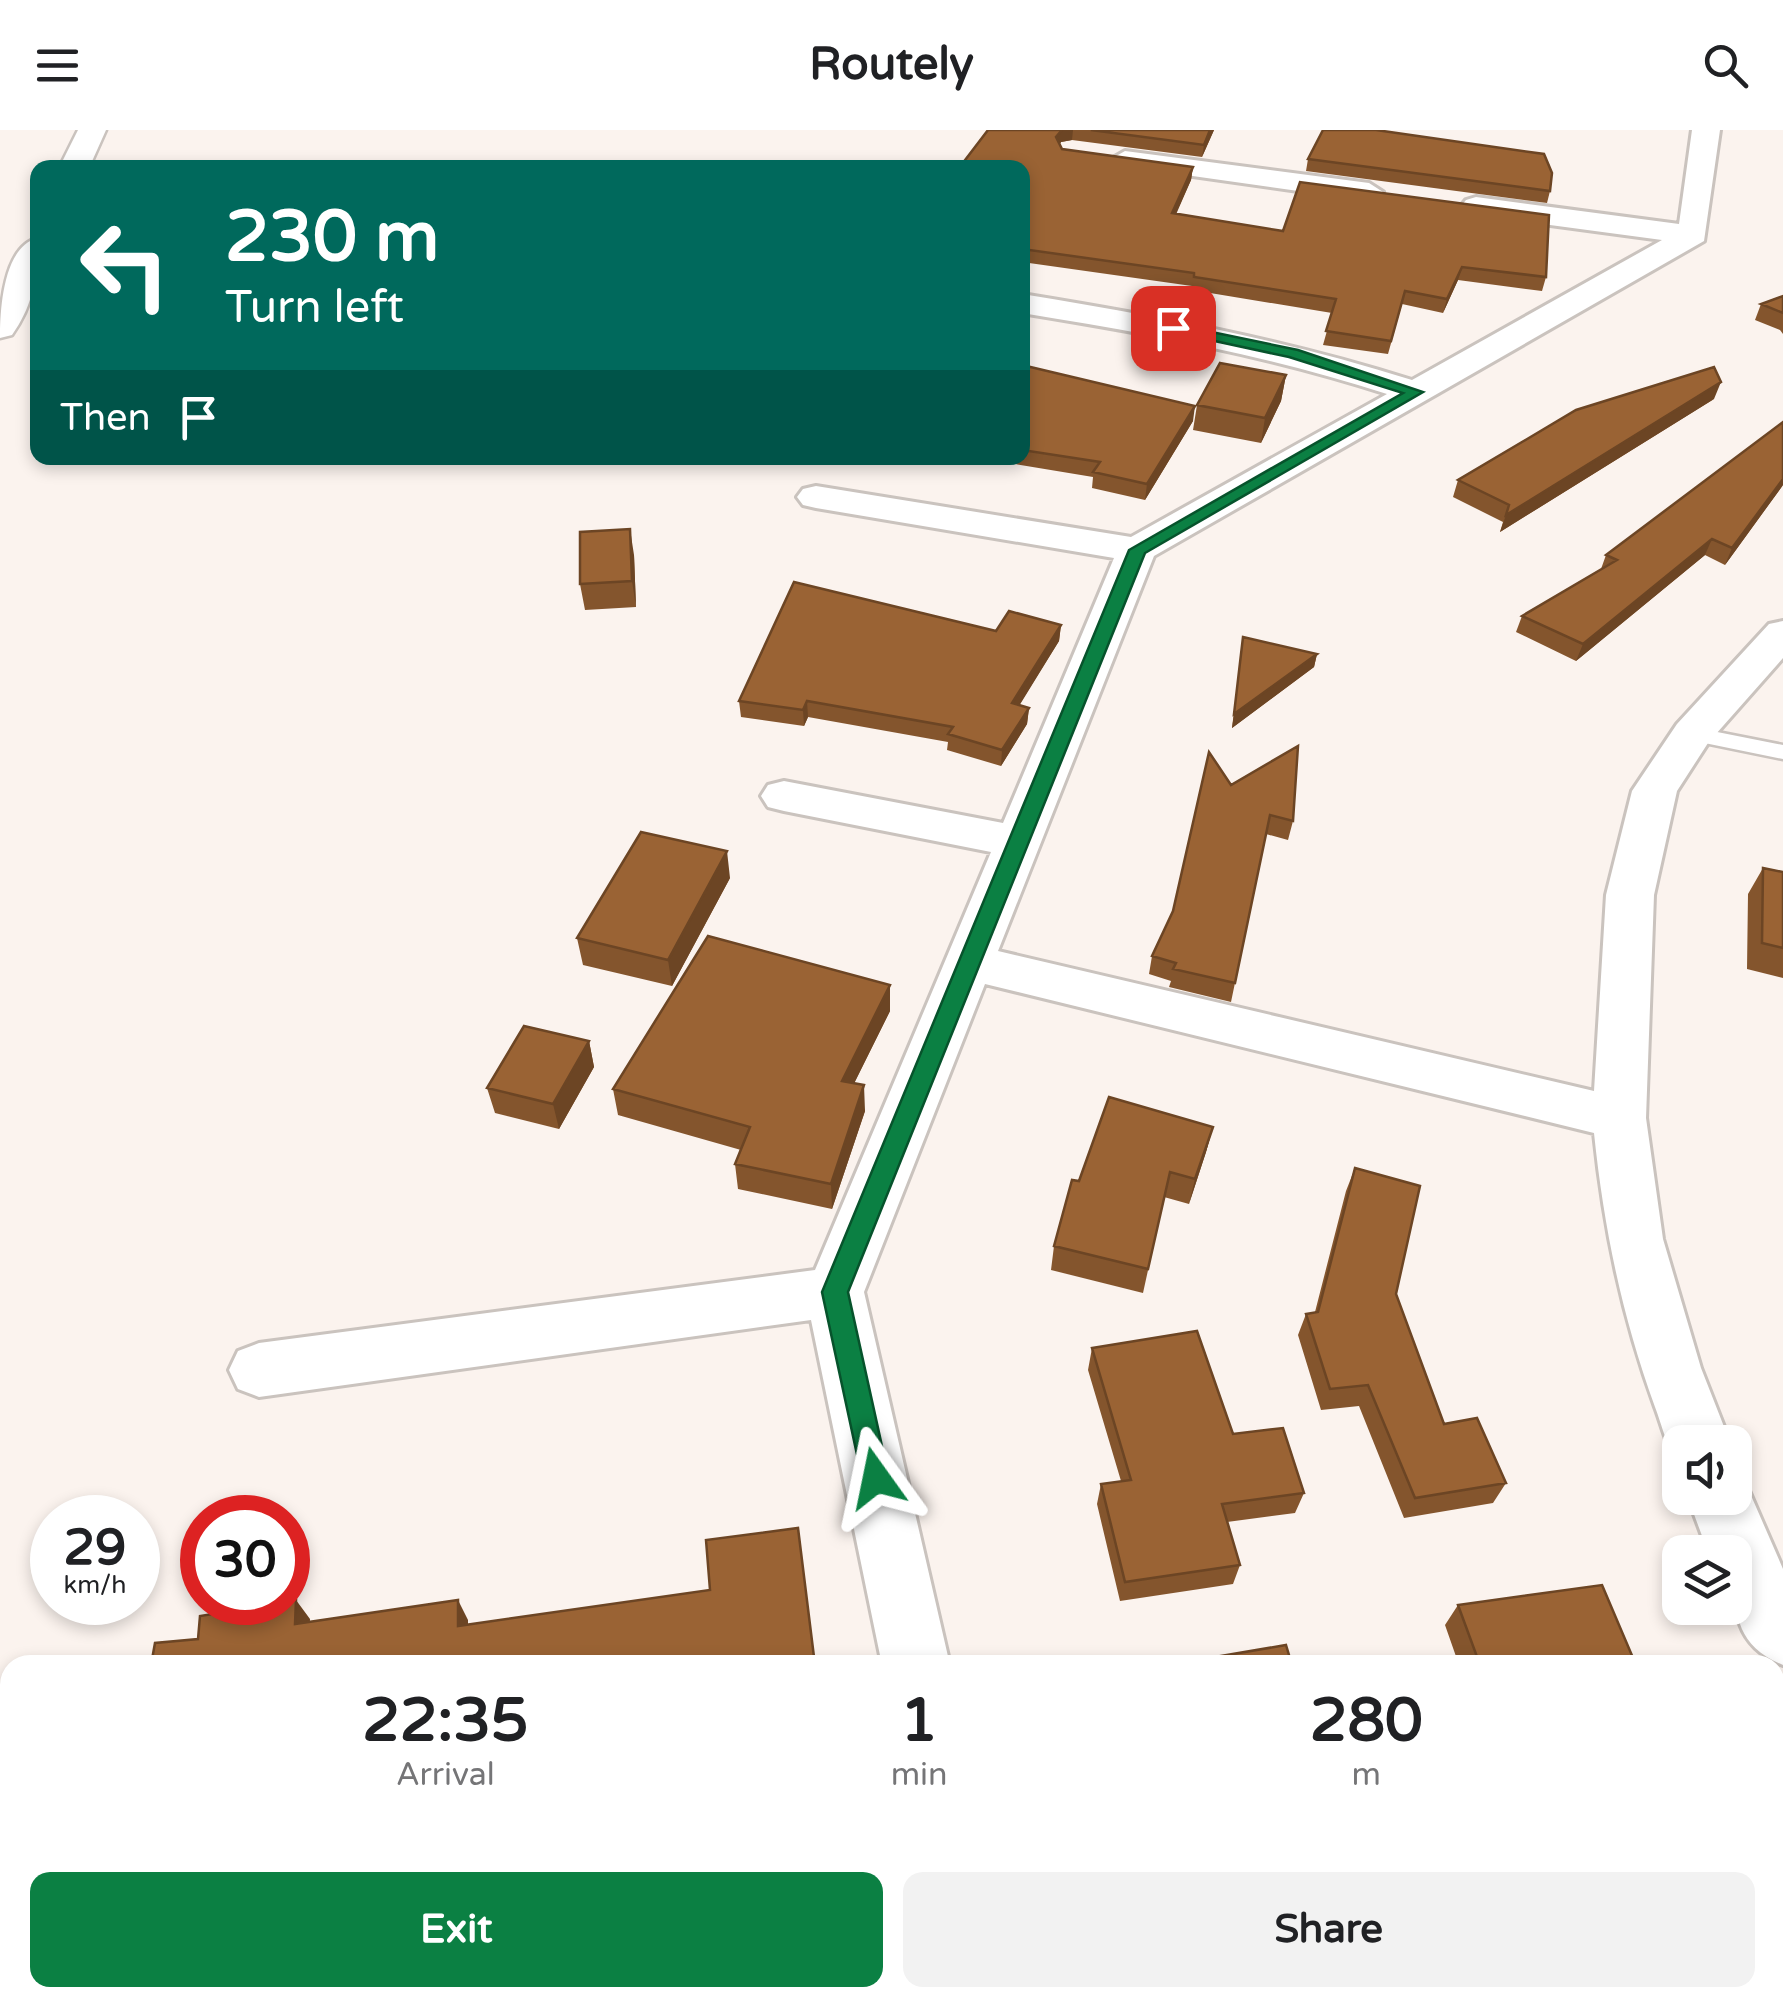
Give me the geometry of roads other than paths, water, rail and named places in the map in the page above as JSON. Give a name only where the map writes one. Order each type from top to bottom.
[{"type":"street","points":[[78,160],[92,130]]},
{"type":"street","points":[[1693,235],[1706,130]]},
{"type":"street","points":[[1092,155],[1402,196]]},
{"type":"street","points":[[1441,202],[1693,235]]},
{"type":"street","points":[[914,1655],[835,1292],[1138,550],[1693,235]]},
{"type":"street","points":[[0,328],[30,264]]},
{"type":"street","points":[[1030,304],[1260,346],[1415,392]]},
{"type":"street","points":[[816,497],[1138,550]]},
{"type":"street","points":[[1692,1425],[1670,1368],[1634,1239],[1619,1118],[1630,894],[1655,791],[1692,734],[1783,633]]},
{"type":"street","points":[[784,796],[1017,841]]},
{"type":"street","points":[[967,962],[1619,1118]]},
{"type":"street","points":[[259,1370],[835,1292]]},
{"type":"street","points":[[1731,1515],[1765,1566],[1783,1632]]},
{"type":"lane","points":[[1692,734],[1783,752]]}]
